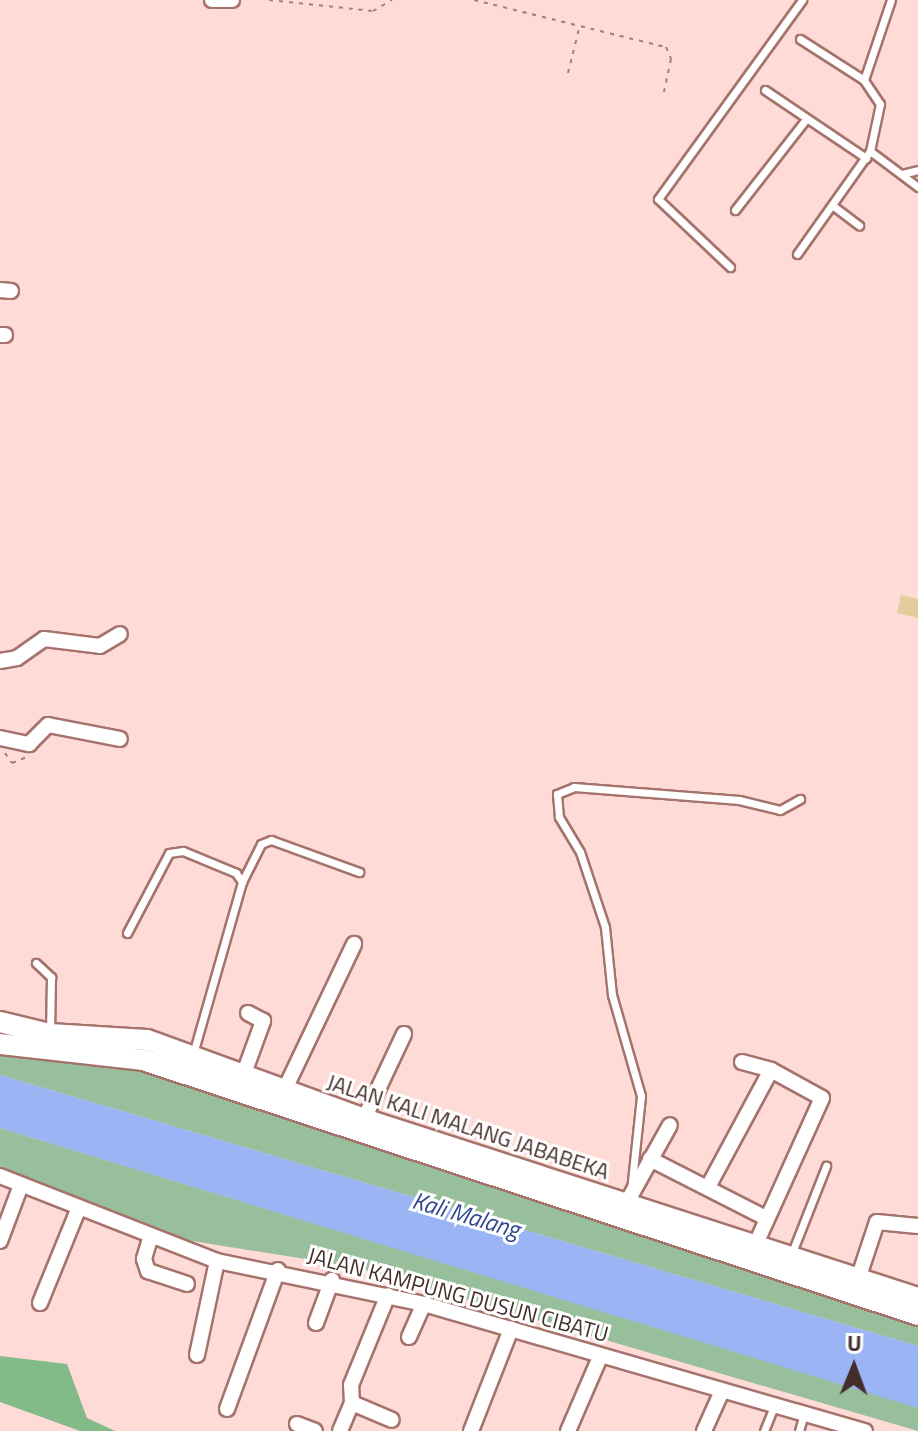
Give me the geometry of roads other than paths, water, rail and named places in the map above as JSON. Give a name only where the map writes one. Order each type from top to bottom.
[{"type":"main road","name":"JALAN KALI MALANG JABABEKA","points":[[0,1022],[50,1034],[147,1040],[193,1054],[243,1076],[364,1119],[629,1198],[755,1246],[918,1298]]},
{"type":"main road","name":"JALAN KALI MALANG JABABEKA","points":[[0,1044],[143,1060],[918,1315]]},
{"type":"main road","points":[[186,1074],[193,1054]]},
{"type":"street","points":[[212,0],[232,0]]},
{"type":"street","points":[[0,661],[17,658],[44,639],[100,646],[120,634]]},
{"type":"street","points":[[0,738],[29,744],[48,725],[120,739]]},
{"type":"street","points":[[284,1091],[354,944]]},
{"type":"street","points":[[243,1076],[263,1021],[248,1013]]},
{"type":"street","points":[[364,1119],[404,1034]]},
{"type":"street","points":[[742,1062],[771,1070],[822,1098],[755,1246]]},
{"type":"street","points":[[708,1187],[771,1070]]},
{"type":"street","points":[[629,1198],[670,1125]]},
{"type":"street","points":[[650,1159],[766,1218]]},
{"type":"street","name":"JALAN KAMPUNG DUSUN CIBATU","points":[[0,1176],[150,1239],[217,1261],[332,1280],[424,1304],[865,1431]]},
{"type":"street","points":[[0,1241],[21,1185]]},
{"type":"street","points":[[40,1303],[78,1210]]},
{"type":"street","points":[[858,1279],[877,1222],[918,1226]]},
{"type":"street","points":[[150,1239],[144,1259],[148,1271],[187,1284]]},
{"type":"street","points":[[197,1355],[217,1261]]},
{"type":"street","points":[[227,1409],[278,1270]]},
{"type":"street","points":[[316,1323],[332,1280]]},
{"type":"street","points":[[340,1431],[352,1403],[351,1385],[388,1295]]},
{"type":"street","points":[[409,1337],[424,1304]]},
{"type":"street","points":[[471,1431],[511,1329]]},
{"type":"street","points":[[568,1431],[600,1357]]},
{"type":"street","points":[[704,1431],[722,1391]]},
{"type":"street","points":[[352,1403],[392,1420]]},
{"type":"street","points":[[297,1424],[315,1431]]},
{"type":"lane","points":[[730,267],[658,199],[802,0]]},
{"type":"lane","points":[[864,80],[891,0]]},
{"type":"lane","points":[[797,254],[868,154],[880,104],[864,80],[800,39]]},
{"type":"lane","points":[[765,90],[806,119],[902,174],[918,187]]},
{"type":"lane","points":[[735,210],[806,119]]},
{"type":"lane","points":[[902,174],[918,170]]},
{"type":"lane","points":[[832,205],[859,225]]},
{"type":"lane","points":[[629,1198],[641,1096],[612,995],[605,927],[580,852],[559,817],[557,794],[574,787],[739,800],[780,810],[800,799]]},
{"type":"lane","points":[[193,1054],[242,882],[261,844],[271,840],[359,872]]},
{"type":"lane","points":[[127,933],[159,861],[169,853],[183,851],[236,873],[242,882]]},
{"type":"lane","points":[[36,963],[51,977],[50,1034]]},
{"type":"lane","points":[[790,1257],[826,1166]]},
{"type":"lane","points":[[764,1431],[774,1406]]},
{"type":"lane","points":[[799,1431],[804,1414]]},
{"type":"water","name":"Kali Malang","points":[[0,1075],[918,1346],[918,1408],[0,1128]]}]
